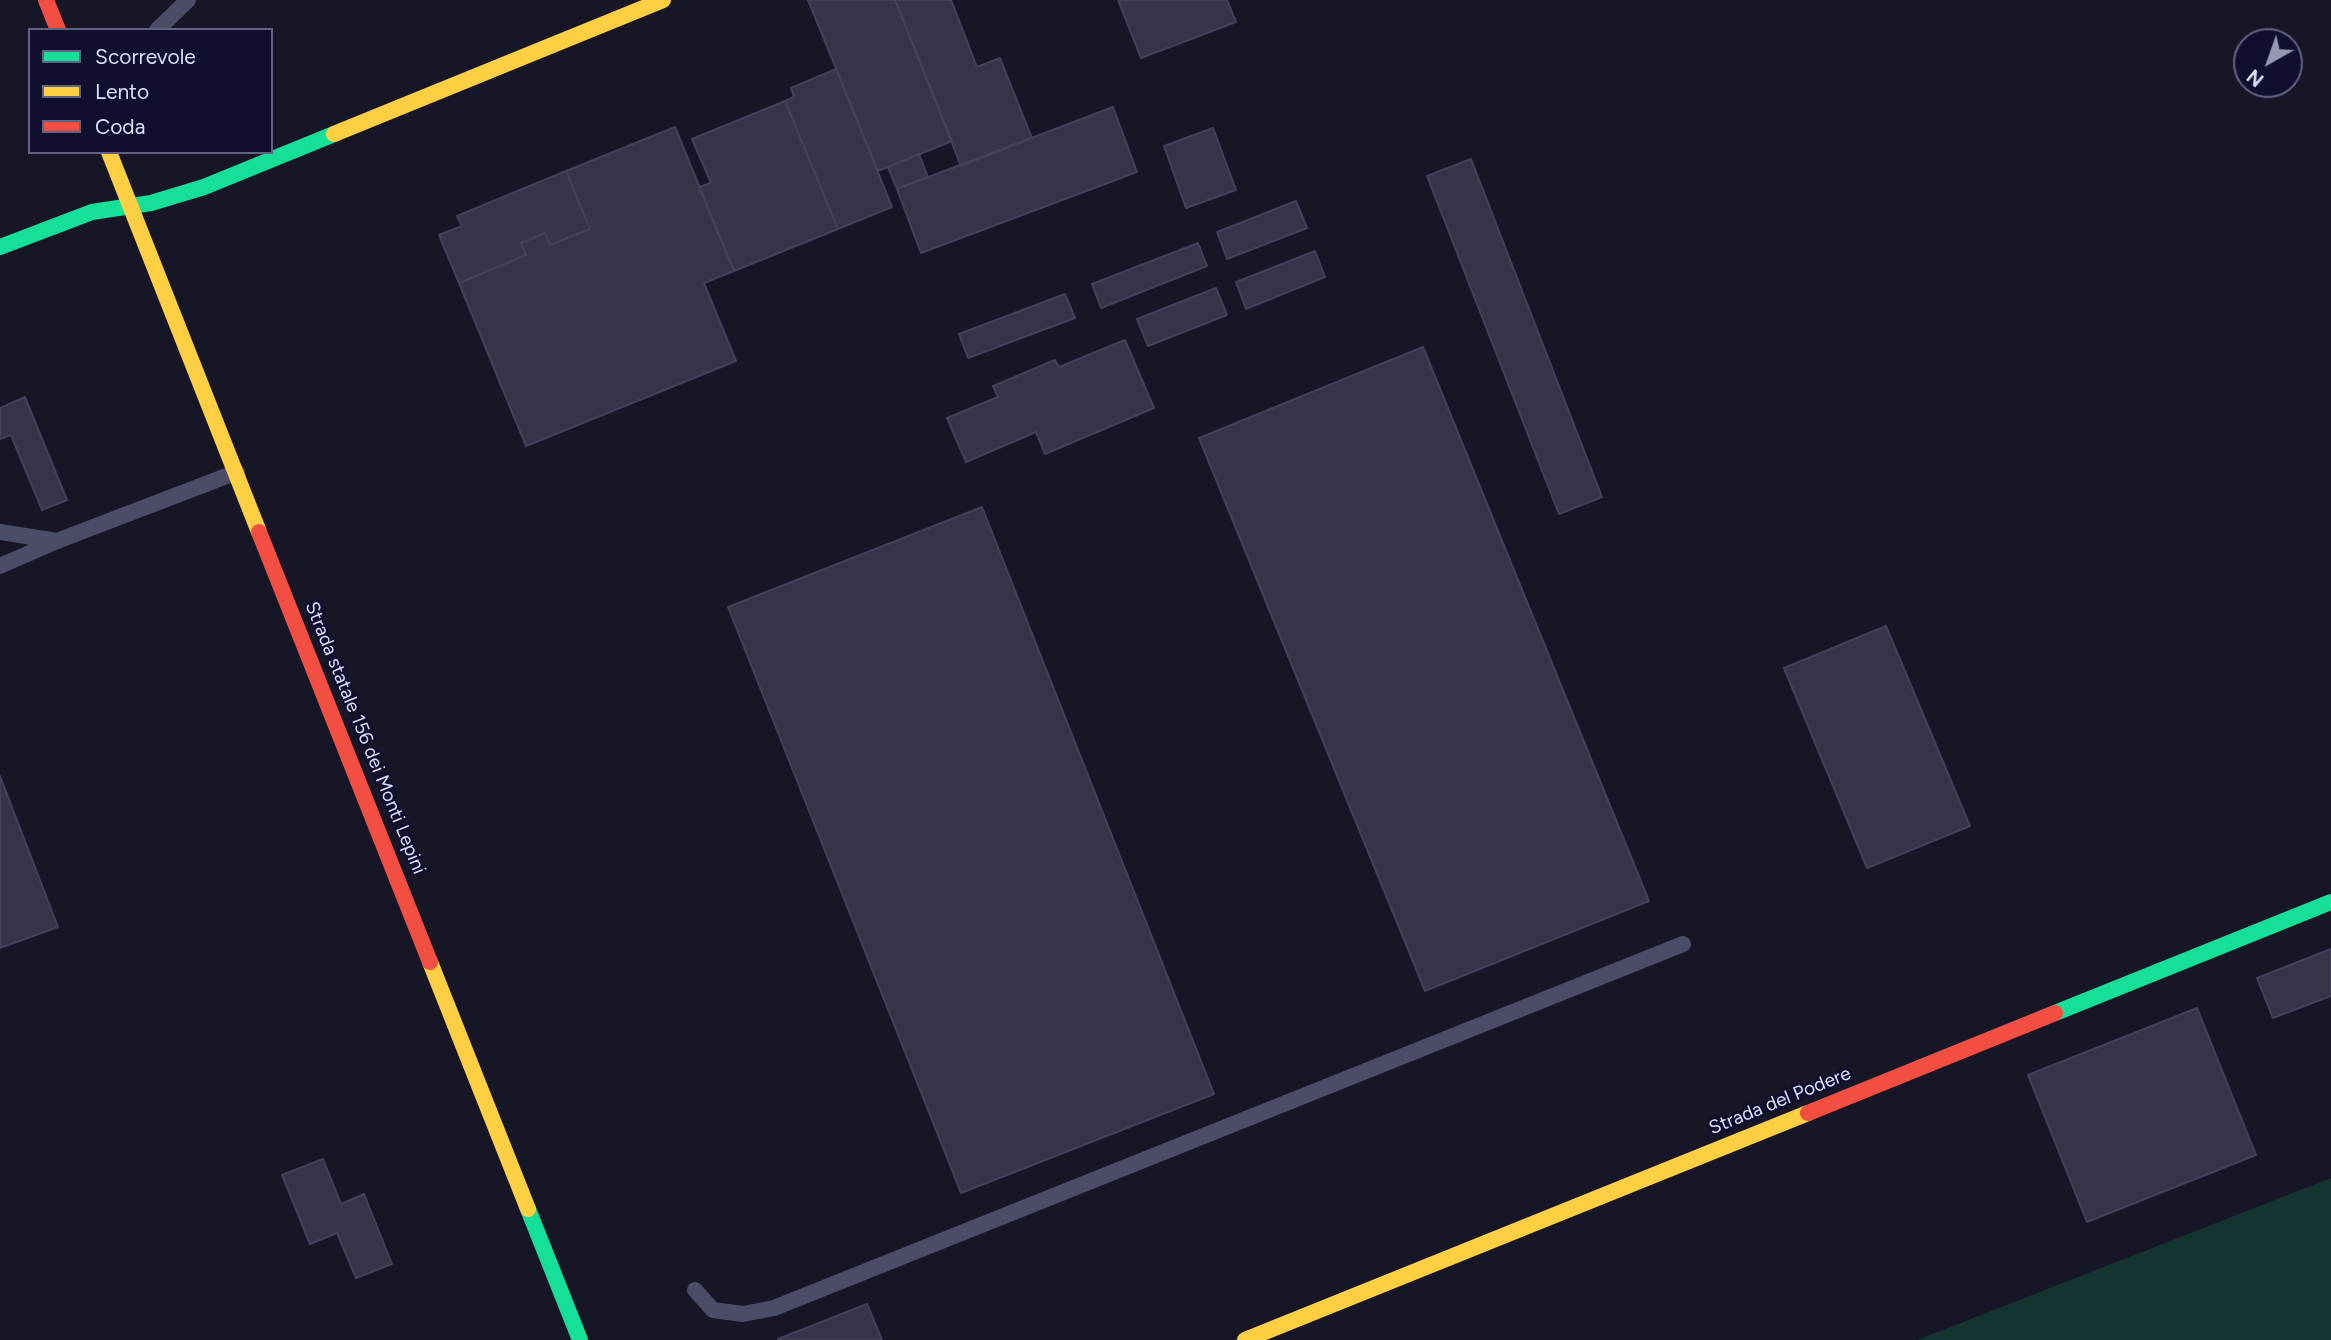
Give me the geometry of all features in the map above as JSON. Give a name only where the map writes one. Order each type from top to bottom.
[{"type":"street","points":[[46,0],[57,28]]},
{"type":"street","points":[[0,247],[82,215],[132,207],[204,187],[663,0]]},
{"type":"street","name":"Strada statale 156 dei Monti Lepini","points":[[110,154],[580,1340]]},
{"type":"street","name":"Strada del Podere","points":[[1245,1340],[2331,902]]},
{"type":"lane","points":[[159,28],[188,0]]},
{"type":"lane","points":[[0,566],[57,541],[237,472]]},
{"type":"lane","points":[[0,532],[57,541]]},
{"type":"lane","points":[[695,1290],[713,1310],[743,1314],[774,1308],[1683,944]]},
{"type":"green space","points":[[2331,1178],[2331,1340],[1917,1340]]},
{"type":"building","points":[[808,0],[895,0],[952,141],[878,171]]},
{"type":"building","points":[[895,0],[951,0],[977,67],[1000,58],[1032,138],[961,166]]},
{"type":"building","points":[[1118,0],[1227,0],[1236,22],[1141,58]]},
{"type":"building","points":[[836,69],[892,207],[838,229],[785,101],[794,97],[791,88]]},
{"type":"building","points":[[785,101],[838,229],[734,271],[699,187],[711,183],[692,139]]},
{"type":"building","points":[[1113,107],[1137,172],[921,253],[897,189]]},
{"type":"building","points":[[675,127],[734,271],[704,283],[736,361],[526,446],[459,283],[526,255],[521,243],[545,233],[550,245],[590,229],[566,171]]},
{"type":"building","points":[[1213,128],[1236,190],[1186,208],[1164,146]]},
{"type":"building","points":[[919,154],[928,177],[897,189],[888,167]]},
{"type":"building","points":[[1471,159],[1602,497],[1559,514],[1427,176]]},
{"type":"building","points":[[566,171],[590,229],[550,245],[545,233],[521,243],[526,255],[459,283],[439,235],[462,226],[457,216]]},
{"type":"building","points":[[1296,201],[1307,228],[1227,259],[1217,232]]},
{"type":"building","points":[[1198,243],[1207,266],[1101,308],[1092,284]]},
{"type":"building","points":[[1315,251],[1325,277],[1246,309],[1236,282]]},
{"type":"building","points":[[1216,288],[1227,315],[1148,346],[1137,319]]},
{"type":"building","points":[[1065,294],[1075,318],[968,358],[959,334]]},
{"type":"building","points":[[1125,340],[1154,408],[1045,454],[1036,432],[966,462],[947,418],[998,397],[993,386],[1055,360],[1059,367]]},
{"type":"building","points":[[1423,347],[1649,901],[1425,991],[1199,438]]},
{"type":"building","points":[[25,397],[67,500],[42,510],[11,435],[0,439],[0,408]]},
{"type":"building","points":[[982,507],[1214,1094],[961,1193],[728,607]]},
{"type":"building","points":[[1886,626],[1970,826],[1867,868],[1784,668]]},
{"type":"building","points":[[0,776],[58,927],[0,948]]},
{"type":"building","points":[[2331,949],[2331,996],[2273,1018],[2257,978]]},
{"type":"building","points":[[2197,1008],[2256,1155],[2087,1222],[2028,1075]]},
{"type":"building","points":[[323,1159],[341,1204],[364,1194],[392,1264],[356,1278],[337,1233],[310,1244],[282,1175]]},
{"type":"building","points":[[867,1304],[882,1340],[778,1339]]},
{"type":"traffic: fast","points":[[0,247],[92,212],[151,203],[204,187],[334,134]]},
{"type":"traffic: fast","points":[[2055,1013],[2331,902]]},
{"type":"traffic: fast","points":[[528,1209],[580,1340]]},
{"type":"traffic: slow","points":[[334,134],[663,0]]},
{"type":"traffic: slow","points":[[110,154],[259,532]]},
{"type":"traffic: slow","points":[[430,962],[528,1209]]},
{"type":"traffic: slow","points":[[1245,1340],[1808,1113]]},
{"type":"traffic: jam","points":[[46,0],[57,28]]},
{"type":"traffic: jam","points":[[259,532],[430,962]]},
{"type":"traffic: jam","points":[[1808,1113],[2055,1013]]}]
